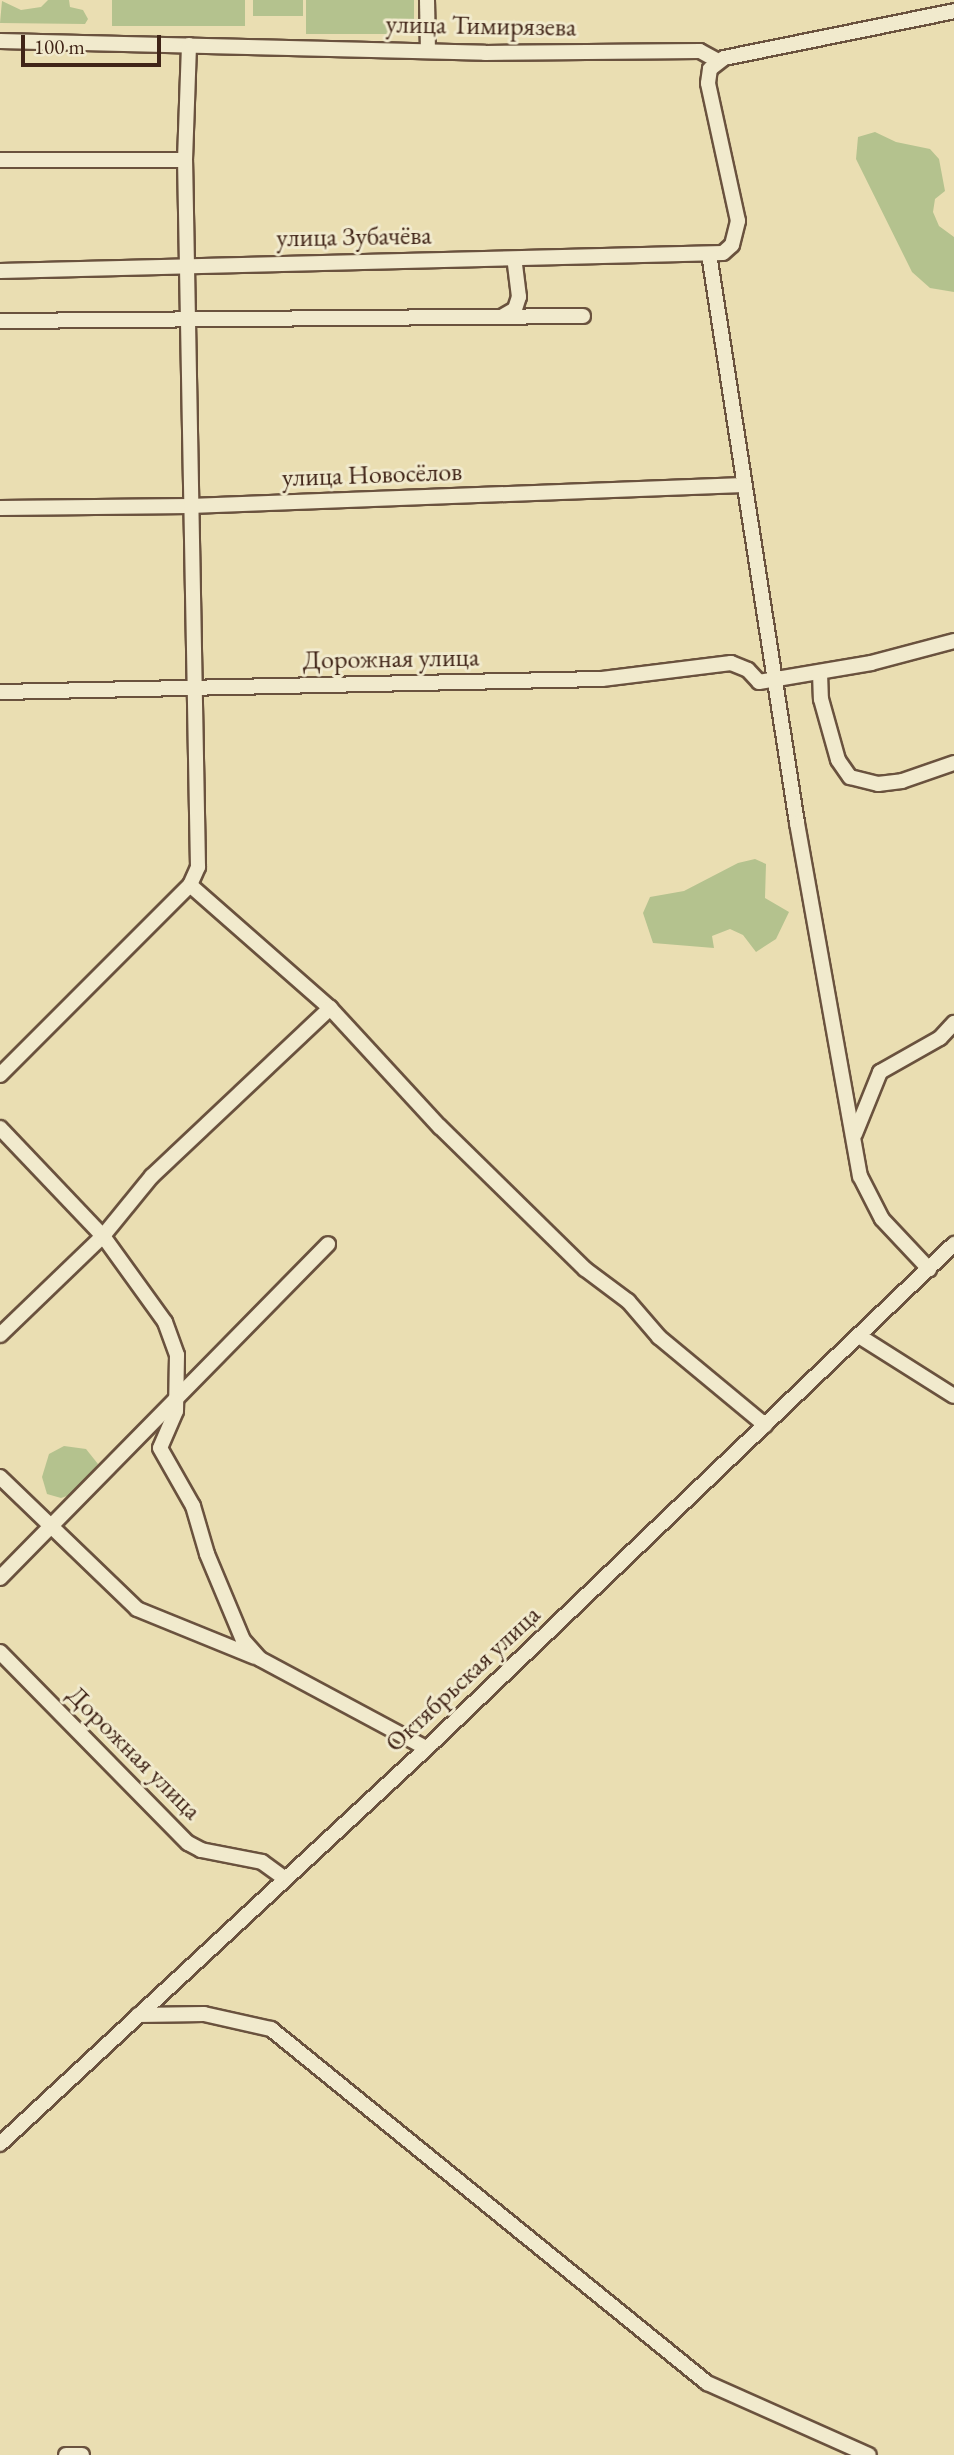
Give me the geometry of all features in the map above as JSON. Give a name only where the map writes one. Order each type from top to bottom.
[{"type":"street","points":[[427,0],[428,51]]},
{"type":"street","name":"улица Тимирязева","points":[[0,41],[428,51],[699,51],[718,61],[954,11]]},
{"type":"street","points":[[0,1075],[190,885],[200,850],[187,318],[185,160],[188,45]]},
{"type":"street","points":[[718,61],[710,69],[708,83],[738,221],[732,245],[723,253],[709,254],[744,485],[853,1142],[871,1202],[929,1269]]},
{"type":"street","points":[[0,160],[185,160]]},
{"type":"street","name":"улица Зубачёва","points":[[0,271],[709,254]]},
{"type":"street","points":[[503,316],[515,309],[519,296],[513,259]]},
{"type":"street","points":[[0,321],[583,316]]},
{"type":"street","name":"улица Новосёлов","points":[[0,508],[190,506],[744,485]]},
{"type":"street","points":[[776,680],[820,673],[954,641]]},
{"type":"street","name":"Дорожная улица","points":[[0,692],[602,679],[731,663],[748,670],[759,682],[776,680]]},
{"type":"street","points":[[820,673],[821,699],[835,748],[850,777],[878,784],[902,781],[954,763]]},
{"type":"street","points":[[190,885],[330,1008],[440,1127],[585,1269],[628,1301],[659,1337],[765,1425]]},
{"type":"street","points":[[0,1335],[103,1237],[152,1176],[330,1008]]},
{"type":"street","points":[[853,1142],[858,1118],[880,1072],[940,1038],[954,1023]]},
{"type":"street","points":[[0,1128],[103,1237],[165,1322],[177,1355],[177,1402],[174,1420],[160,1448],[163,1460],[193,1506],[232,1619],[260,1659]]},
{"type":"street","points":[[0,1578],[177,1402],[328,1244]]},
{"type":"street","name":"Октябрьская улица","points":[[0,2144],[426,1748],[954,1244]]},
{"type":"street","points":[[859,1336],[954,1396]]},
{"type":"street","points":[[0,1477],[137,1609],[260,1659],[426,1748]]},
{"type":"street","name":"Дорожная улица","points":[[0,1652],[188,1843],[201,1850],[262,1862],[284,1878]]},
{"type":"street","points":[[138,2015],[204,2014],[271,2029],[707,2383],[869,2455]]},
{"type":"street","points":[[66,2455],[82,2455]]},
{"type":"green space","points":[[48,0],[69,0],[70,7],[83,10],[88,19],[85,24],[0,23],[2,1],[21,10],[41,7]]},
{"type":"green space","points":[[112,0],[245,0],[245,26],[112,26]]},
{"type":"green space","points":[[253,0],[303,0],[303,16],[253,16]]},
{"type":"green space","points":[[306,0],[414,0],[414,34],[306,34]]},
{"type":"green space","points":[[875,132],[896,142],[930,149],[939,159],[945,191],[935,199],[933,212],[939,226],[954,237],[954,292],[930,288],[912,272],[856,159],[858,137]]},
{"type":"green space","points":[[755,859],[766,864],[765,898],[789,912],[776,939],[756,952],[743,935],[730,929],[712,936],[714,948],[653,943],[643,913],[650,897],[684,891],[738,863]]},
{"type":"green space","points":[[64,1446],[86,1449],[98,1464],[73,1494],[61,1498],[47,1494],[42,1477],[49,1454]]}]
